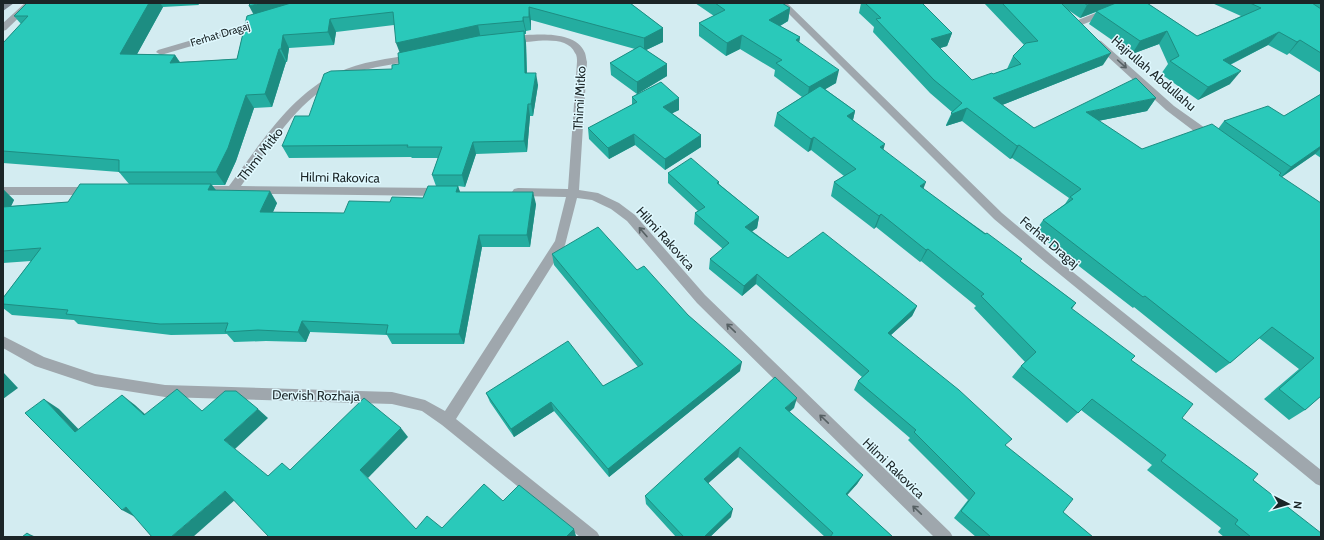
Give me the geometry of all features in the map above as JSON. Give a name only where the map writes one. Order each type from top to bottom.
[{"type":"main road","points":[[3,8],[10,3]]},
{"type":"street","points":[[3,28],[30,3]]},
{"type":"street","name":"Ferhat Dragaj","points":[[782,3],[998,216],[1050,260],[1321,479]]},
{"type":"street","points":[[1076,24],[1129,3]]},
{"type":"street","name":"Hajrullah Abdullahu","points":[[1066,16],[1170,108],[1220,144]]},
{"type":"street","name":"Ferhat Dragaj","points":[[161,52],[266,21]]},
{"type":"street","name":"Thimi Mitko","points":[[447,420],[561,242],[573,193],[582,62],[579,52],[570,44],[556,38],[538,37],[495,42]]},
{"type":"street","name":"Thimi Mitko","points":[[232,190],[273,136],[303,101],[320,86],[341,75],[365,68],[427,55]]},
{"type":"street","name":"Hilmi Rakovica","points":[[185,190],[454,192]]},
{"type":"street","points":[[3,191],[106,191]]},
{"type":"street","name":"Hilmi Rakovica","points":[[510,192],[573,193],[594,196],[615,206],[631,218],[701,299],[945,537]]},
{"type":"street","name":"Dervish Rozhaja","points":[[3,342],[40,362],[95,380],[165,392],[392,398],[425,406],[447,420],[592,537]]},
{"type":"building","points":[[27,3],[149,3],[120,54],[175,55],[170,63],[237,59],[247,16],[291,3],[630,3],[663,28],[644,38],[529,7],[529,17],[523,17],[523,21],[478,25],[396,43],[393,12],[330,19],[328,32],[283,35],[281,49],[279,49],[265,94],[246,95],[228,148],[216,172],[119,172],[119,160],[3,151],[3,43],[28,16],[14,16]]},
{"type":"building","points":[[250,3],[261,3],[249,6]]},
{"type":"building","points":[[715,3],[782,3],[790,8],[769,20],[800,37],[796,40],[839,70],[809,87],[776,63],[782,60],[742,35],[727,43],[699,23],[725,10]]},
{"type":"building","points":[[865,3],[922,3],[952,33],[931,39],[972,80],[1021,64],[1013,56],[1026,43],[1038,41],[1002,3],[1063,3],[1062,4],[1111,53],[993,98],[1034,128],[1136,78],[1156,98],[1086,112],[1142,149],[1212,124],[1281,173],[1279,175],[1321,203],[1321,396],[1305,410],[1279,389],[1314,358],[1272,327],[1230,363],[1145,296],[1143,297],[1043,220],[1073,199],[1070,197],[1081,189],[1019,145],[1017,146],[967,108],[952,114],[951,113],[962,103],[934,80],[876,19],[881,18]]},
{"type":"building","points":[[1116,3],[1147,3],[1197,36],[1261,8],[1250,3],[1312,3],[1321,9],[1321,53],[1300,40],[1297,42],[1279,32],[1223,60],[1241,71],[1208,87],[1170,61],[1179,56],[1167,31],[1140,41],[1096,11]]},
{"type":"building","points":[[524,31],[525,73],[536,73],[531,104],[528,104],[524,141],[473,142],[462,175],[432,175],[442,147],[407,147],[408,145],[282,146],[295,116],[309,116],[324,74],[331,71],[392,69],[392,65],[399,64],[398,53],[478,36]]},
{"type":"building","points":[[640,46],[667,64],[637,82],[610,63]]},
{"type":"building","points":[[661,82],[679,98],[663,107],[701,135],[665,159],[634,134],[608,148],[588,128],[637,102],[632,97]]},
{"type":"building","points":[[820,86],[855,111],[847,116],[885,144],[880,147],[926,182],[920,186],[985,234],[987,233],[1022,259],[1020,261],[1076,303],[1071,308],[1135,356],[1131,360],[1193,404],[1182,418],[1258,474],[1253,480],[1321,533],[1321,537],[1251,537],[1235,524],[1238,520],[1161,461],[1166,455],[1092,399],[1078,413],[1021,366],[1036,352],[981,296],[984,294],[928,249],[926,250],[881,214],[879,216],[834,182],[856,169],[814,137],[811,139],[777,113]]},
{"type":"building","points":[[1321,94],[1321,146],[1291,167],[1224,121],[1268,106],[1284,116]]},
{"type":"building","points":[[691,158],[719,182],[717,183],[759,217],[745,227],[788,258],[823,232],[917,306],[888,333],[959,390],[1012,439],[1005,445],[1073,499],[1063,512],[1093,537],[991,537],[961,511],[975,493],[914,432],[916,430],[858,381],[869,371],[757,274],[744,286],[710,259],[729,243],[695,213],[705,207],[668,173]]},
{"type":"building","points":[[80,184],[211,184],[208,190],[270,191],[260,212],[344,213],[349,201],[390,202],[392,197],[423,198],[428,186],[458,186],[456,192],[533,192],[527,235],[479,235],[459,334],[386,334],[388,325],[302,321],[298,332],[258,330],[225,332],[228,323],[160,324],[66,314],[68,310],[3,304],[3,298],[41,248],[3,251],[3,207],[68,202]]},
{"type":"building","points":[[598,227],[637,270],[644,266],[688,315],[742,362],[608,469],[551,402],[511,429],[486,393],[568,341],[603,386],[643,364],[552,254]]},
{"type":"building","points":[[775,377],[797,398],[785,408],[863,475],[846,494],[893,537],[830,537],[833,533],[740,447],[704,479],[733,509],[704,537],[684,537],[645,496]]},
{"type":"building","points":[[177,389],[202,411],[225,391],[236,391],[258,409],[224,440],[268,476],[282,463],[290,470],[364,398],[401,428],[360,470],[416,529],[427,516],[442,528],[484,484],[503,501],[519,485],[574,529],[566,537],[269,537],[225,491],[171,537],[152,537],[126,507],[122,510],[25,413],[44,399],[75,432],[122,395],[144,415]]},
{"type":"building","points":[[27,533],[32,537],[22,537]]}]
